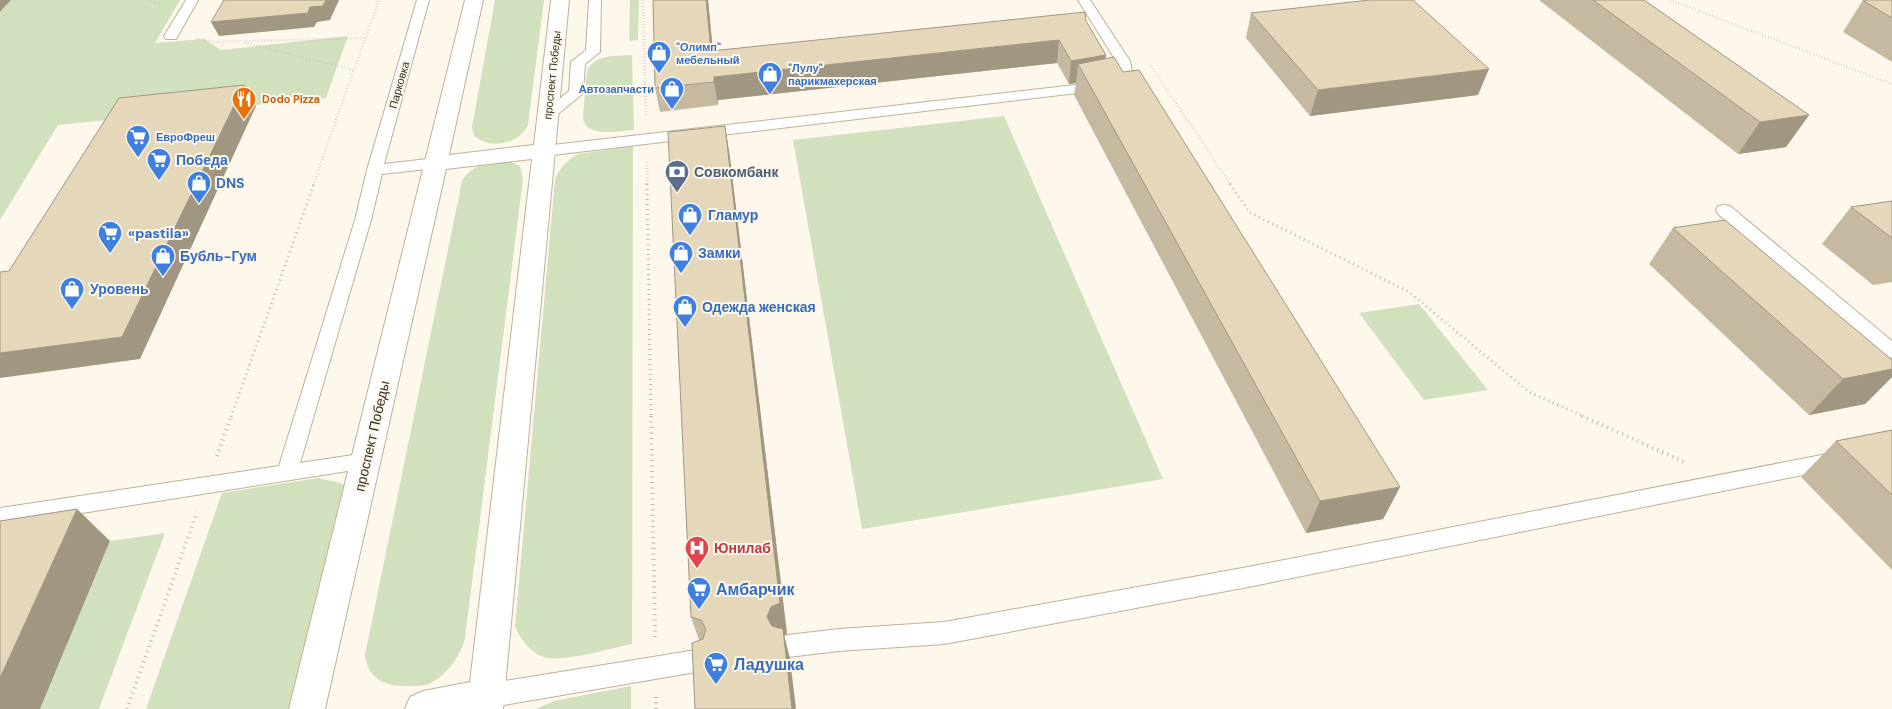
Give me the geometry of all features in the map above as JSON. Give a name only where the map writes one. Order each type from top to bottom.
[{"type":"main road","name":"проспект Победы","points":[[307,709],[474,0]]},
{"type":"main road","name":"проспект Победы","points":[[486,703],[560,0]]},
{"type":"main road","points":[[436,163],[544,151]]},
{"type":"main road","points":[[423,709],[486,703]]},
{"type":"lane","points":[[171,36],[192,0]]},
{"type":"lane","name":"Парковка","points":[[287,473],[362,220],[423,0]]},
{"type":"lane","points":[[548,115],[576,92],[578,62],[593,52],[595,0]]},
{"type":"lane","points":[[544,151],[1094,87],[1114,81],[1125,72],[1123,61],[1084,0]]},
{"type":"lane","points":[[376,170],[436,163]]},
{"type":"lane","points":[[1724,210],[1892,351]]},
{"type":"lane","points":[[788,646],[839,640],[944,633],[1248,577],[1854,456]]},
{"type":"lane","points":[[0,517],[366,461]]},
{"type":"lane","points":[[486,703],[702,660]]},
{"type":"path","points":[[147,0],[152,0]]},
{"type":"path","points":[[127,709],[379,0]]},
{"type":"path","points":[[643,0],[656,709]]},
{"type":"path","points":[[1670,0],[1892,84]]},
{"type":"path","points":[[171,36],[216,42],[366,38]]},
{"type":"path","points":[[240,41],[354,70]]},
{"type":"path","points":[[1147,61],[1249,212],[1409,292],[1529,392],[1727,482]]},
{"type":"green space","points":[[11,0],[180,0],[155,43],[204,39],[221,50],[348,36],[326,98],[58,125],[0,220],[0,12]]},
{"type":"green space","points":[[495,0],[544,0],[528,125],[518,137],[511,141],[496,144],[488,143],[474,136],[472,127]]},
{"type":"green space","points":[[630,0],[639,0],[638,40],[629,41]]},
{"type":"green space","points":[[632,55],[634,130],[603,132],[589,128],[583,116],[587,71],[595,61],[606,57]]},
{"type":"green space","points":[[1004,116],[1163,479],[862,529],[793,140]]},
{"type":"green space","points":[[633,146],[632,644],[575,657],[544,657],[526,645],[515,627],[555,179],[564,165],[578,154]]},
{"type":"green space","points":[[509,161],[520,166],[523,179],[465,638],[453,664],[431,683],[417,686],[388,684],[375,677],[367,664],[365,655],[462,181],[466,175],[477,167],[489,163]]},
{"type":"green space","points":[[1419,304],[1488,390],[1424,400],[1359,313]]},
{"type":"green space","points":[[318,478],[340,483],[348,487],[298,709],[146,709],[222,493]]},
{"type":"green space","points":[[165,533],[99,709],[40,709],[110,541]]},
{"type":"green space","points":[[631,686],[631,709],[536,709],[554,701]]},
{"type":"building","points":[[224,0],[326,0],[323,6],[310,7],[308,13],[211,22]]},
{"type":"building","points":[[653,0],[706,0],[711,51],[1085,12],[1086,21],[1106,55],[1071,61],[1059,40],[714,77],[714,82],[655,88]]},
{"type":"building","points":[[1370,0],[1413,0],[1489,69],[1318,90],[1251,13]]},
{"type":"building","points":[[1593,0],[1644,0],[1809,115],[1760,122]]},
{"type":"building","points":[[1892,0],[1892,18],[1864,1]]},
{"type":"building","points":[[1114,57],[1123,72],[1139,70],[1400,487],[1320,501],[1078,64]]},
{"type":"building","name":"Победа","points":[[244,85],[122,337],[0,353],[0,272],[9,271],[119,98]]},
{"type":"building","points":[[725,126],[780,603],[771,607],[767,617],[772,626],[783,629],[792,709],[695,709],[692,643],[703,639],[706,629],[701,620],[691,617],[668,132]]},
{"type":"building","points":[[1892,201],[1892,238],[1851,207]]},
{"type":"building","points":[[1725,220],[1892,360],[1892,369],[1843,379],[1673,228]]},
{"type":"building","points":[[1892,430],[1892,495],[1836,441]]},
{"type":"building","points":[[77,509],[0,678],[0,521]]},
{"type":"place","name":"\"Олимп\" мебельный","points":[[659,74]]},
{"type":"place","name":"\"Лулу\" парикмахерская","points":[[770,95]]},
{"type":"place","name":"Автозапчасти","points":[[672,110]]},
{"type":"place","name":"Dodo Pizza","points":[[244,120]]},
{"type":"place","name":"ЕвроФреш","points":[[138,158]]},
{"type":"place","name":"Победа","points":[[159,181]]},
{"type":"place","name":"Совкомбанк","points":[[677,193]]},
{"type":"place","name":"DNS","points":[[199,204]]},
{"type":"place","name":"Гламур","points":[[690,236]]},
{"type":"place","name":"«pastila»","points":[[110,254]]},
{"type":"place","name":"Замки","points":[[681,274]]},
{"type":"place","name":"Бубль-Гум","points":[[163,277]]},
{"type":"place","name":"Уровень","points":[[72,310]]},
{"type":"place","name":"Одежда женская","points":[[685,328]]},
{"type":"place","name":"Юнилаб","points":[[697,569]]},
{"type":"place","name":"Амбарчик","points":[[699,610]]},
{"type":"place","name":"Ладушка","points":[[716,685]]}]
